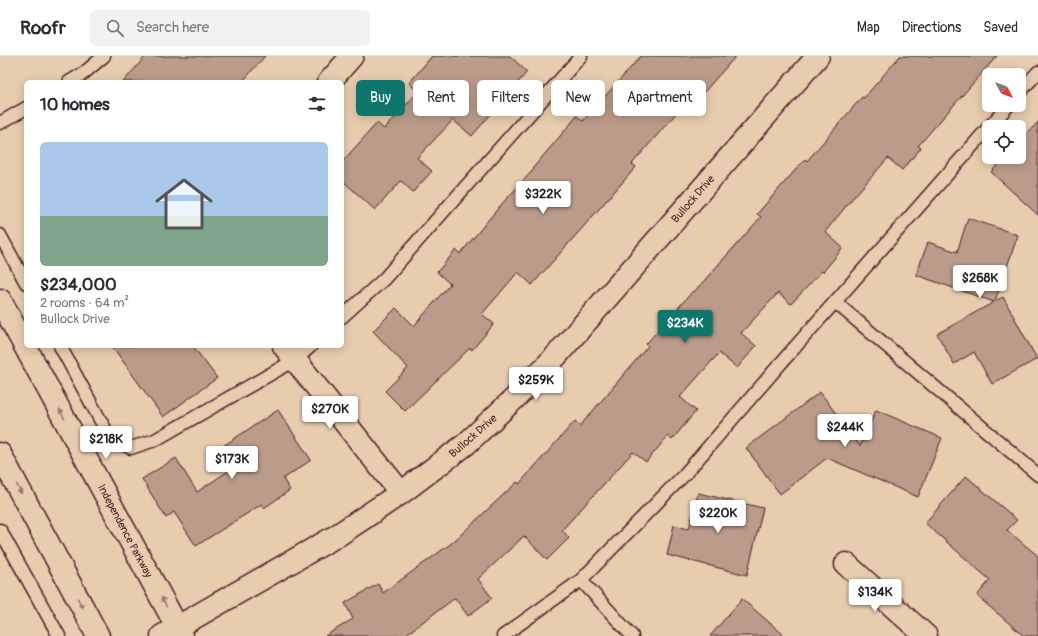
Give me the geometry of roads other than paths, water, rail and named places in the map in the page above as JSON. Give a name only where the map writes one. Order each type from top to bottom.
[{"type":"street","points":[[331,80],[352,56]]},
{"type":"street","name":"Bullock Drive","points":[[174,633],[338,535],[402,493],[466,444],[515,398],[556,356],[818,56]]},
{"type":"street","name":"Independence Parkway","points":[[0,300],[24,346]]},
{"type":"street","name":"Independence Parkway","points":[[25,348],[174,633]]},
{"type":"street","points":[[297,351],[402,493]]},
{"type":"street","points":[[0,454],[98,636]]},
{"type":"street","points":[[846,564],[926,636]]},
{"type":"lane","points":[[72,80],[84,73],[104,56]]},
{"type":"lane","points":[[344,316],[384,279],[581,56]]},
{"type":"lane","points":[[1026,85],[1038,72]]},
{"type":"lane","points":[[0,123],[24,109]]},
{"type":"lane","points":[[995,120],[1003,112]]},
{"type":"lane","points":[[503,636],[581,580],[684,475],[982,135]]},
{"type":"lane","points":[[0,235],[24,279]]},
{"type":"lane","points":[[835,302],[1038,476]]},
{"type":"lane","points":[[61,348],[110,438],[131,448],[155,440],[297,351]]},
{"type":"lane","points":[[0,530],[59,636]]},
{"type":"lane","points":[[581,580],[632,636]]}]
